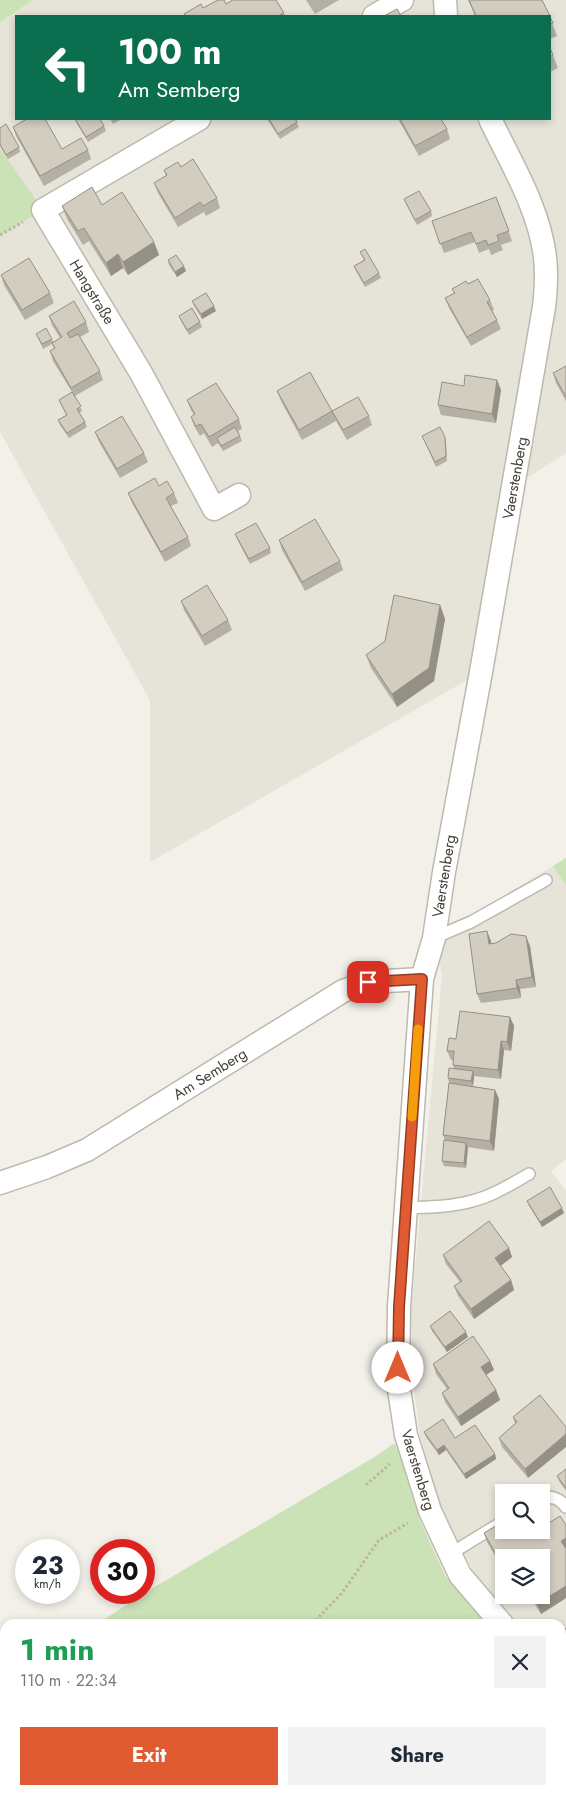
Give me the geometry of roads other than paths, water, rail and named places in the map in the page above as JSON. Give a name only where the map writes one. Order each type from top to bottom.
[{"type":"street","points":[[376,15],[402,0]]},
{"type":"street","points":[[445,0],[446,15]]},
{"type":"street","name":"Hangstraße","points":[[197,120],[43,210],[140,373],[214,509],[239,495]]},
{"type":"street","name":"Vaerstenberg","points":[[490,120],[530,202],[537,222],[545,257],[546,290],[434,938],[422,979],[399,1307],[398,1383],[406,1436],[430,1511],[460,1575],[498,1619]]},
{"type":"street","name":"Am Semberg","points":[[0,1183],[47,1168],[87,1150],[342,991],[368,982],[422,979]]},
{"type":"lane","points":[[434,938],[471,922],[546,880]]},
{"type":"lane","points":[[406,1208],[445,1206],[474,1201],[494,1193],[529,1174]]},
{"type":"lane","points":[[550,1496],[562,1501],[566,1507]]},
{"type":"lane","points":[[450,1554],[495,1526]]}]
